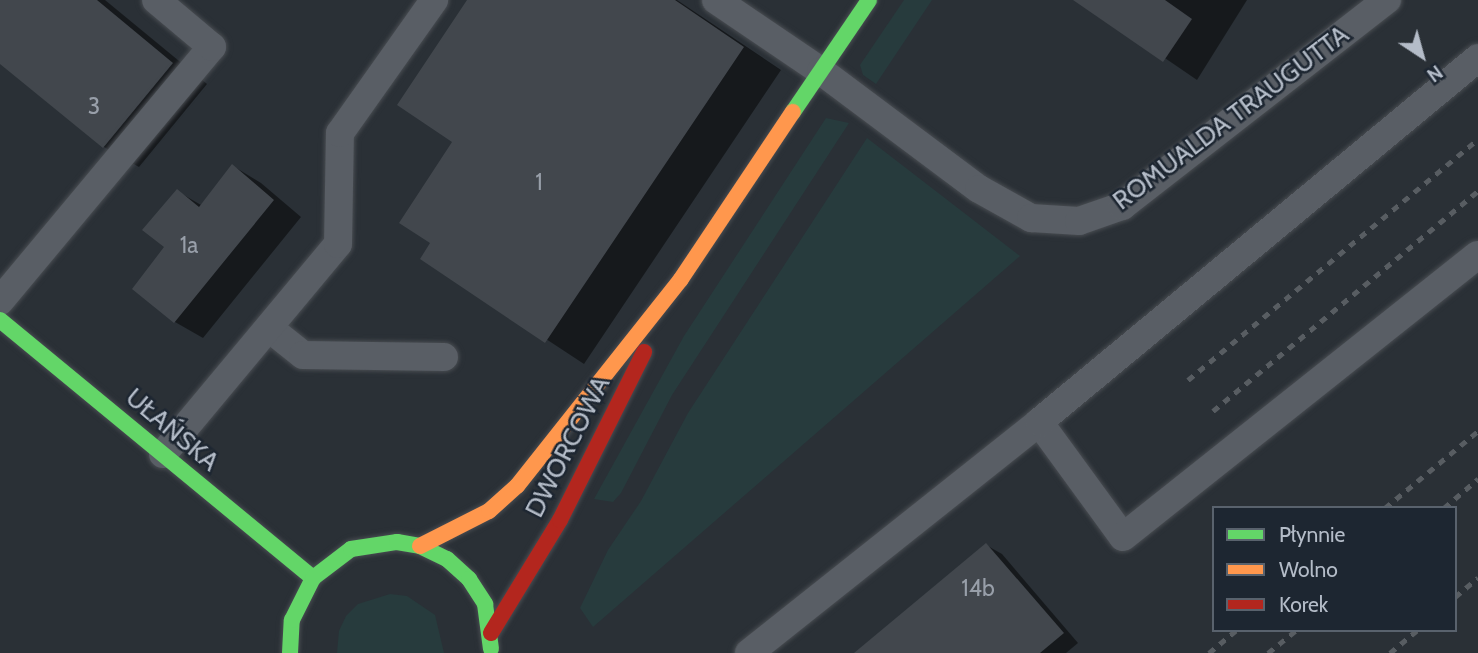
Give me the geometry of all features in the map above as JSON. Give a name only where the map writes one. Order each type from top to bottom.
[{"type":"street","name":"DWORCOWA","points":[[420,546],[489,511],[517,486],[681,278],[869,0]]},
{"type":"street","name":"DWORCOWA","points":[[491,633],[560,520],[681,278]]},
{"type":"street","name":"UŁAŃSKA","points":[[0,320],[313,578]]},
{"type":"street","points":[[290,653],[292,620],[313,578],[351,550],[397,542],[420,546],[447,559],[469,579],[485,604],[491,633],[490,653]]},
{"type":"lane","points":[[0,301],[212,47],[156,0]]},
{"type":"lane","points":[[163,454],[338,244],[340,133],[434,0]]},
{"type":"lane","name":"ROMUALDA TRAUGUTTA","points":[[716,0],[821,71],[979,189],[1031,218],[1079,221],[1122,206],[1387,0]]},
{"type":"lane","points":[[749,653],[1039,422],[1478,58]]},
{"type":"lane","points":[[1039,422],[1123,537],[1478,255]]},
{"type":"lane","points":[[269,328],[303,355],[444,357]]},
{"type":"green space","points":[[904,0],[932,0],[876,84],[863,75],[860,65]]},
{"type":"green space","points":[[826,118],[849,123],[672,395],[621,493],[613,502],[594,499],[684,336]]},
{"type":"green space","points":[[867,138],[1020,256],[593,627],[580,608],[608,550],[641,501],[688,413]]},
{"type":"green space","points":[[390,594],[407,596],[435,615],[444,653],[337,653],[339,631],[346,616],[358,604]]},
{"type":"building","points":[[0,0],[97,0],[173,63],[103,148],[0,64]]},
{"type":"building","points":[[467,0],[675,0],[744,47],[545,343],[420,259],[430,243],[399,223],[452,142],[397,105]]},
{"type":"building","points":[[1073,0],[1165,0],[1192,19],[1163,62]]},
{"type":"building","points":[[232,164],[274,200],[174,323],[132,289],[164,247],[142,230],[177,189],[199,207]]},
{"type":"building","points":[[986,543],[1064,633],[1040,653],[854,653]]},
{"type":"railway","points":[[1188,380],[1478,139]]},
{"type":"railway","points":[[1213,411],[1478,191]]},
{"type":"railway","points":[[1387,506],[1478,431]]},
{"type":"railway","points":[[1446,506],[1478,479]]},
{"type":"railway","points":[[1457,595],[1478,578]]},
{"type":"railway","points":[[1209,653],[1234,632]]},
{"type":"railway","points":[[1268,653],[1294,632]]},
{"type":"railway","points":[[1390,653],[1415,632]]},
{"type":"traffic: fast","points":[[793,112],[869,0]]},
{"type":"traffic: fast","points":[[0,320],[313,578]]},
{"type":"traffic: fast","points":[[290,653],[292,620],[313,578],[351,549],[397,542],[420,546],[447,559],[469,579],[485,604],[491,649]]},
{"type":"traffic: slow","points":[[420,546],[489,511],[517,486],[681,279],[793,112]]},
{"type":"traffic: jam","points":[[491,633],[560,520],[644,352]]}]
